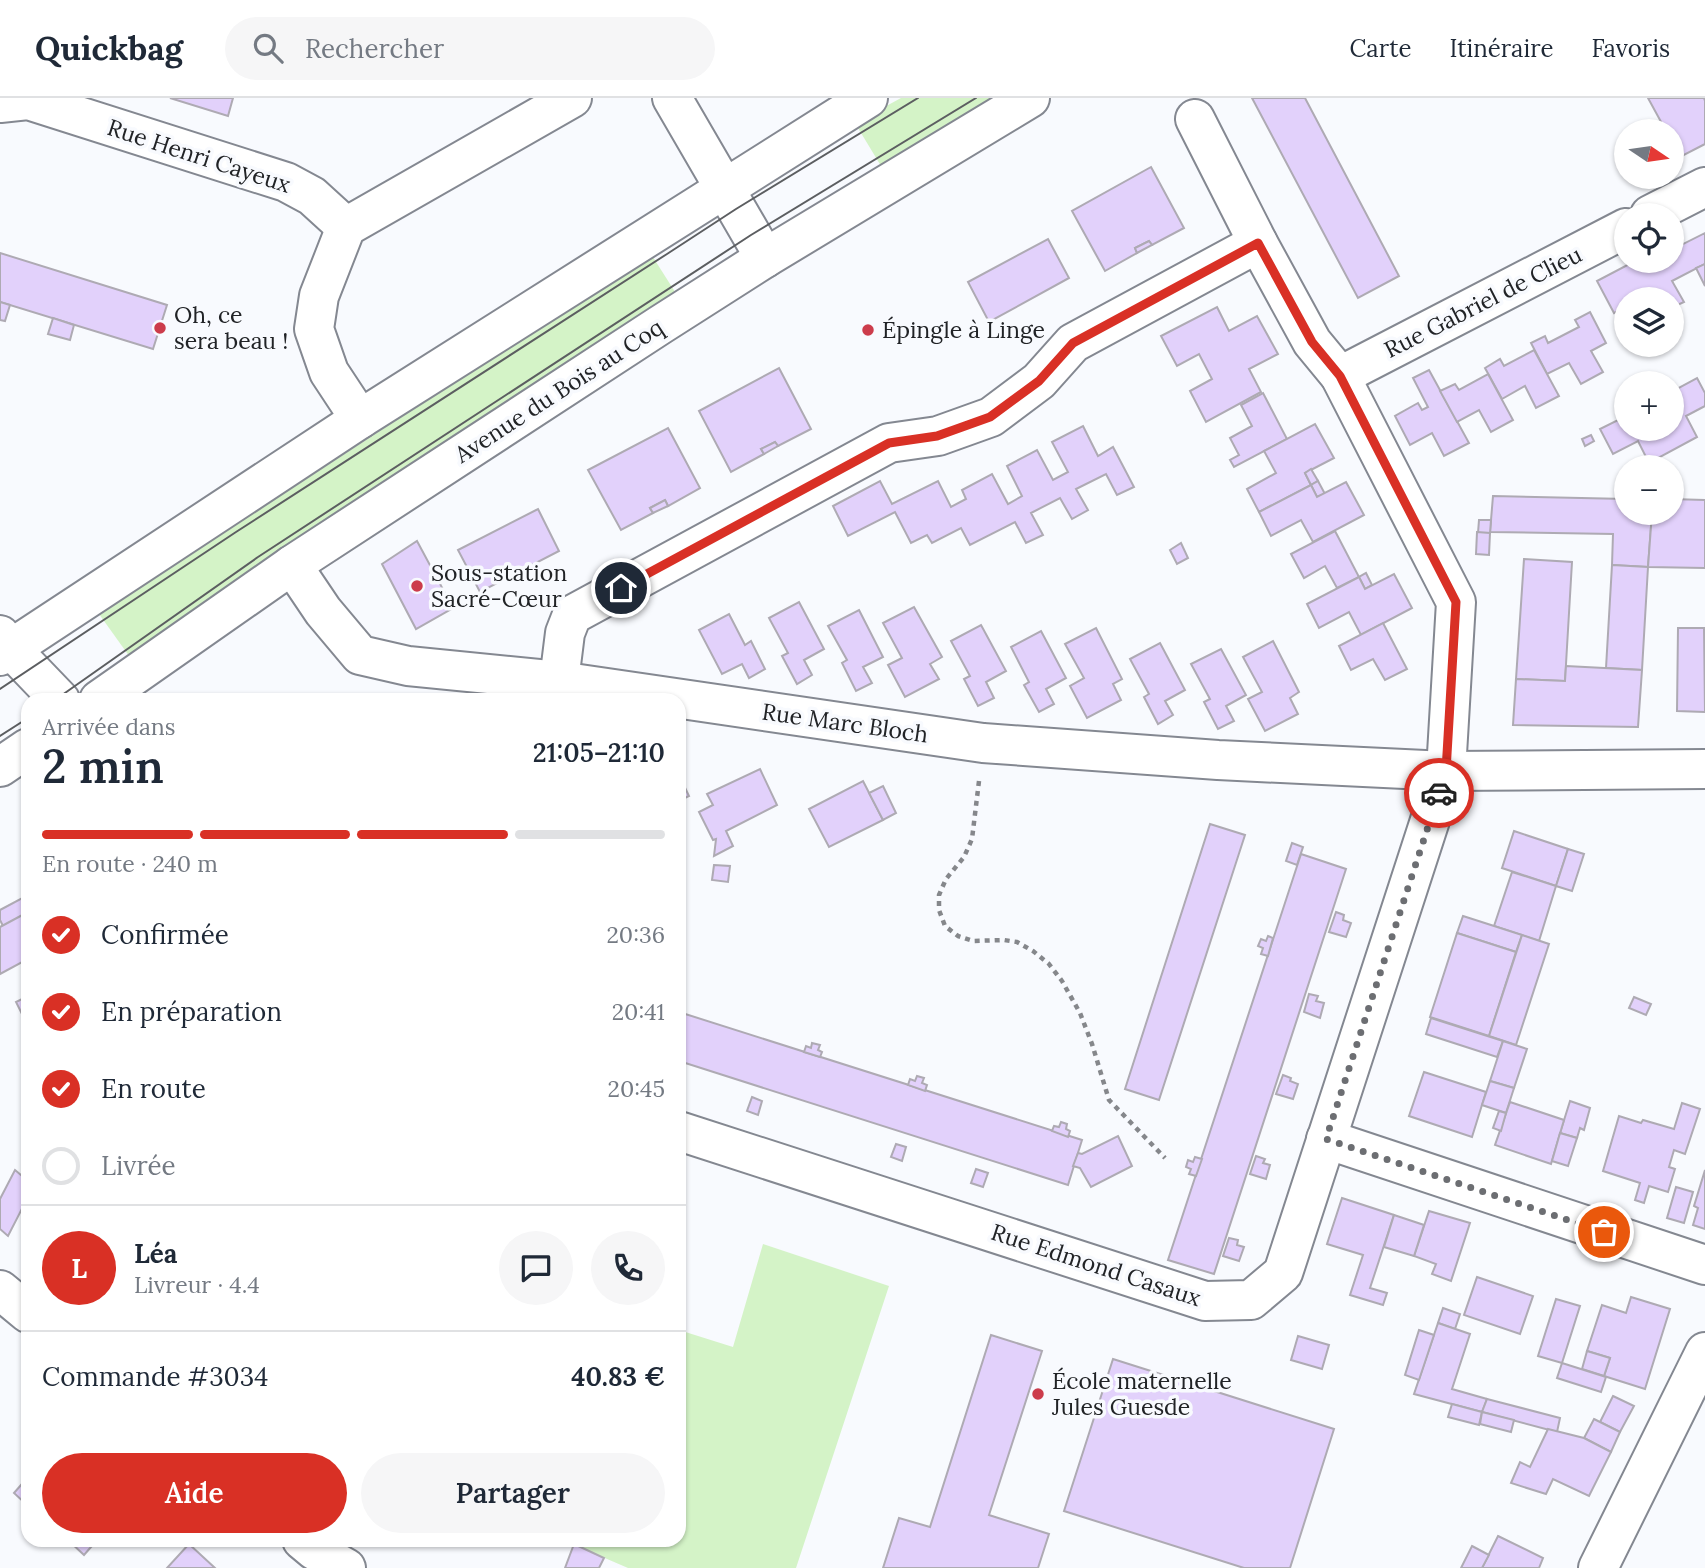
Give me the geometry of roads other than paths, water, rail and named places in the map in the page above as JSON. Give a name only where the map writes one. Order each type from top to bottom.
[{"type":"street","points":[[360,419],[329,372],[314,329],[319,296],[346,227],[572,98]]},
{"type":"street","points":[[671,98],[765,258]]},
{"type":"street","points":[[53,693],[4,647],[868,98]]},
{"type":"street","name":"Avenue du Bois au Coq","points":[[109,693],[292,565],[765,258],[1030,98]]},
{"type":"street","name":"Rue Henri Cayeux","points":[[0,103],[28,100],[286,182],[312,196],[346,227]]},
{"type":"street","points":[[1195,118],[1312,342],[1340,376],[1456,602],[1446,771]]},
{"type":"street","points":[[1674,203],[1705,187]]},
{"type":"street","name":"Rue Gabriel de Clieu","points":[[1340,376],[1614,234]]},
{"type":"street","points":[[559,681],[565,633],[572,615],[889,443],[937,436],[990,417],[1039,381],[1073,343],[1258,243]]},
{"type":"street","name":"Rue Marc Bloch","points":[[292,565],[323,611],[360,655],[408,666],[559,681],[641,693]]},
{"type":"street","name":"Rue Marc Bloch","points":[[686,700],[983,743],[1218,760],[1446,771],[1705,769]]},
{"type":"street","points":[[0,767],[21,753]]},
{"type":"street","name":"Rue Edmond Casaux","points":[[686,1132],[1205,1301],[1251,1300],[1283,1273],[1446,771]]},
{"type":"street","points":[[1326,1139],[1705,1265]]},
{"type":"street","points":[[0,1290],[21,1307]]},
{"type":"street","points":[[1598,1568],[1705,1352]]},
{"type":"street","points":[[310,1547],[346,1568]]},
{"type":"tram line","points":[[0,689],[236,532],[736,209],[918,98]]},
{"type":"tram line","points":[[65,693],[258,557],[751,235],[976,98]]},
{"type":"tram line","points":[[0,736],[21,722]]},
{"type":"place","name":"Oh, ce sera beau !","points":[[160,328]]},
{"type":"place","name":"Épingle à Linge","points":[[868,330]]},
{"type":"place","name":"Sous-station Sacré-Cœur","points":[[417,586]]},
{"type":"place","name":"École maternelle Jules Guesde","points":[[1038,1394]]}]
